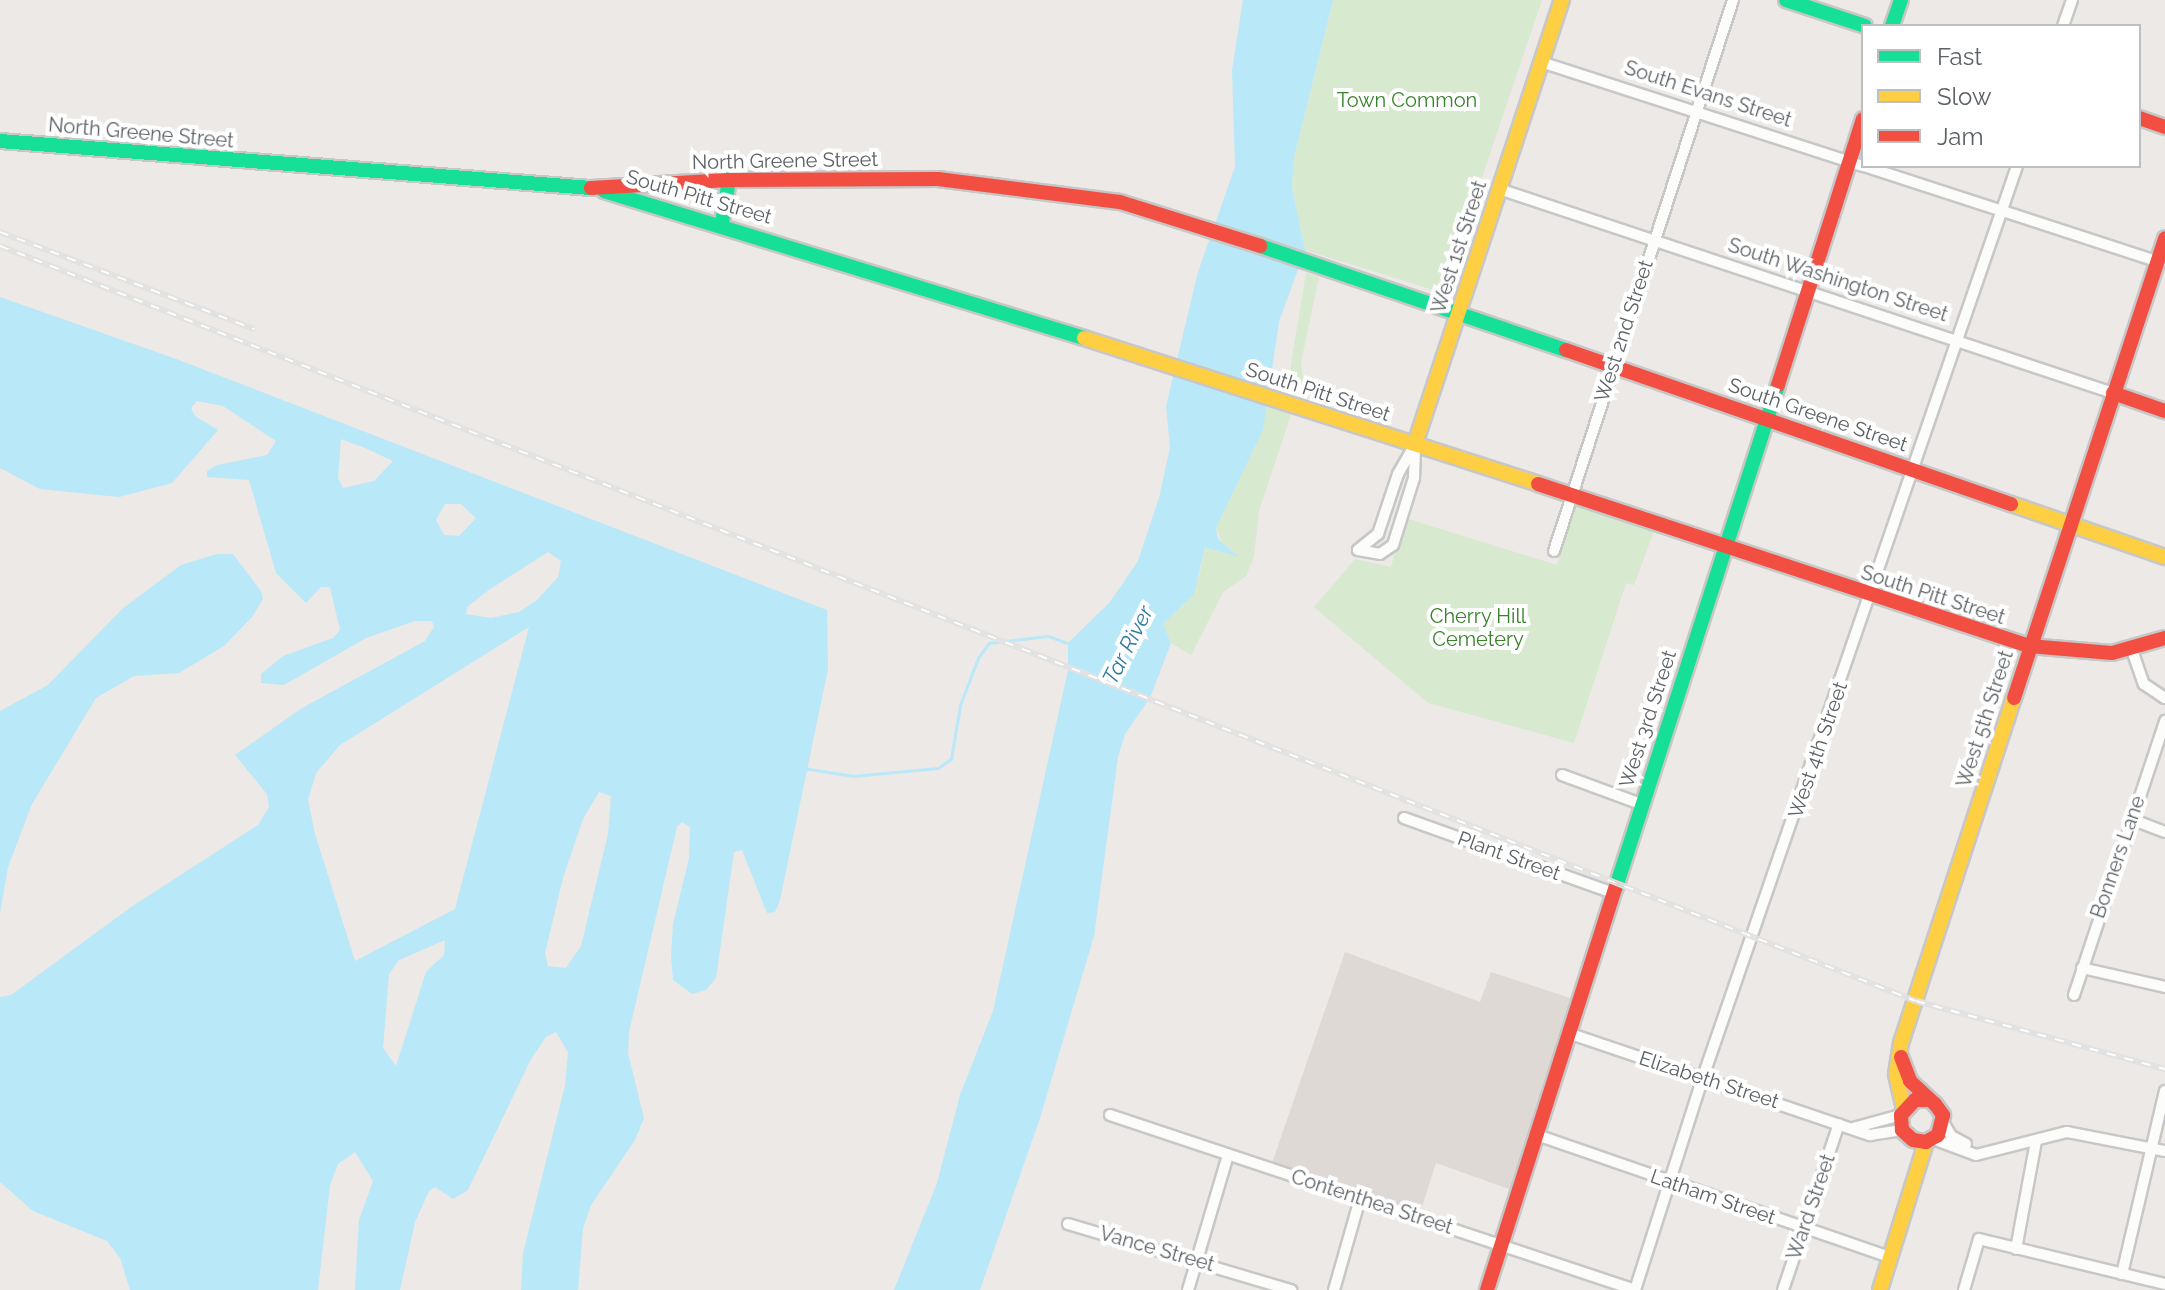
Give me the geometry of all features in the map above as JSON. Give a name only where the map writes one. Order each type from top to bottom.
[{"type":"main road","name":"West 1st Street","points":[[1415,444],[1562,0]]},
{"type":"main road","points":[[1786,0],[1861,25]]},
{"type":"main road","points":[[1893,24],[1901,0]]},
{"type":"main road","points":[[2141,119],[2165,127]]},
{"type":"main road","name":"North Greene Street","points":[[0,141],[590,188],[729,180],[938,179],[1120,202],[1458,312]]},
{"type":"main road","name":"West 3rd Street","points":[[1487,1290],[1808,291],[1859,164],[1861,142]]},
{"type":"main road","points":[[722,223],[729,180]]},
{"type":"main road","name":"South Pitt Street","points":[[590,188],[722,223],[1292,404],[1870,597],[2029,646],[2074,654],[2132,650],[2165,638]]},
{"type":"main road","name":"West 5th Street","points":[[1919,1138],[1902,1112],[1896,1074],[1899,1053],[2029,646],[2113,393],[2161,263],[2165,238]]},
{"type":"main road","name":"South Greene Street","points":[[1458,312],[2165,557]]},
{"type":"main road","name":"South Washington Street","points":[[2113,393],[2165,411]]},
{"type":"main road","points":[[1880,1290],[1903,1211],[1919,1138],[1943,1122],[1940,1109],[1910,1081],[1899,1053]]},
{"type":"main road","points":[[1902,1112],[1915,1100],[1929,1100]]},
{"type":"street","name":"West 2nd Street","points":[[1554,551],[1733,0]]},
{"type":"street","points":[[2064,24],[2072,0]]},
{"type":"street","name":"South Evans Street","points":[[1541,62],[1859,164]]},
{"type":"street","name":"South Evans Street","points":[[1871,168],[2161,263]]},
{"type":"street","name":"West 4th Street","points":[[1635,1290],[1703,1077],[1959,342],[2016,168]]},
{"type":"street","name":"South Washington Street","points":[[1499,189],[2113,393]]},
{"type":"street","points":[[1415,444],[1417,461],[1393,545],[1385,552],[1358,550],[1376,536],[1415,444]]},
{"type":"street","points":[[1392,495],[1408,499]]},
{"type":"street","points":[[1376,536],[1385,552]]},
{"type":"street","points":[[2132,650],[2144,684],[2165,698]]},
{"type":"street","name":"Bonners Lane","points":[[2074,995],[2165,721]]},
{"type":"street","points":[[1562,775],[1641,804]]},
{"type":"street","name":"Plant Street","points":[[1404,818],[1614,893]]},
{"type":"street","points":[[2131,819],[2165,832]]},
{"type":"street","points":[[2082,968],[2165,987]]},
{"type":"street","name":"Elizabeth Street","points":[[1568,1033],[1851,1128],[1883,1136],[1919,1138],[1985,1155]]},
{"type":"street","points":[[2122,1274],[2165,1091]]},
{"type":"street","points":[[1851,1128],[1902,1112]]},
{"type":"street","name":"Contenthea Street","points":[[1110,1115],[1635,1290]]},
{"type":"street","points":[[1943,1122],[1951,1136],[1985,1155],[2067,1132],[2165,1151]]},
{"type":"street","name":"Ward Street","points":[[1783,1290],[1839,1124]]},
{"type":"street","name":"Latham Street","points":[[1537,1135],[1890,1257]]},
{"type":"street","points":[[2016,1249],[2036,1141]]},
{"type":"street","points":[[1188,1290],[1228,1155]]},
{"type":"street","points":[[1334,1290],[1360,1199]]},
{"type":"street","name":"Vance Street","points":[[1068,1224],[1291,1290]]},
{"type":"street","points":[[1964,1290],[1979,1239],[2165,1284]]},
{"type":"shaded area","points":[[1345,952],[1480,1002],[1491,972],[1570,998],[1509,1189],[1436,1163],[1420,1213],[1271,1166]]},
{"type":"green space","name":"Town Common","points":[[1333,0],[1542,0],[1443,293],[1305,250],[1292,187],[1294,157]]},
{"type":"green space","points":[[1306,273],[1319,277],[1301,362],[1305,399],[1296,400],[1286,395]]},
{"type":"green space","points":[[1265,406],[1291,414],[1259,511],[1254,556],[1246,576],[1223,592],[1191,655],[1171,643],[1163,624],[1184,604],[1199,577],[1205,547],[1222,542],[1216,528],[1263,430]]},
{"type":"green space","name":"Cherry Hill Cemetery","points":[[1576,506],[1654,531],[1634,585],[1626,583],[1574,743],[1428,703],[1314,607],[1355,559],[1391,567],[1405,518],[1557,565]]},
{"type":"water","name":"Tar River","points":[[1243,0],[1333,0],[1294,157],[1292,187],[1305,250],[1279,322],[1263,430],[1216,528],[1218,539],[1239,557],[1205,547],[1194,594],[1163,624],[1171,643],[1150,698],[1125,734],[1118,757],[1094,936],[1040,1118],[980,1290],[894,1290],[937,1183],[960,1095],[993,1011],[1068,670],[1068,643],[1110,602],[1138,561],[1159,498],[1170,447],[1166,406],[1198,272],[1235,167],[1232,70]]},
{"type":"water","points":[[0,297],[179,360],[827,610],[828,669],[780,900],[775,912],[767,913],[742,850],[734,852],[716,978],[706,990],[692,994],[673,980],[673,924],[689,858],[690,827],[682,822],[677,827],[629,1032],[628,1053],[644,1118],[635,1140],[591,1205],[583,1228],[578,1290],[521,1290],[523,1253],[565,1086],[568,1052],[556,1032],[546,1037],[531,1059],[468,1190],[453,1199],[435,1187],[429,1191],[415,1222],[400,1290],[355,1290],[359,1220],[373,1181],[355,1152],[338,1164],[330,1185],[318,1290],[130,1290],[120,1258],[107,1241],[33,1211],[0,1182],[0,997],[11,995],[131,907],[258,825],[269,807],[267,794],[235,755],[302,708],[425,641],[434,627],[432,621],[415,621],[366,638],[284,685],[261,683],[261,674],[283,656],[333,638],[340,630],[330,587],[321,587],[306,603],[276,573],[249,480],[207,477],[207,471],[217,465],[267,455],[276,441],[223,406],[197,401],[191,408],[195,416],[218,430],[172,483],[119,497],[40,489],[0,468]],"holes":[[[341,439],[393,461],[374,481],[343,488],[338,478]],[[445,504],[461,504],[476,518],[459,536],[444,535],[436,520]],[[548,552],[561,561],[558,577],[537,600],[519,612],[491,618],[466,614],[467,607]],[[529,627],[455,909],[355,961],[315,834],[308,800],[316,773],[340,745]],[[599,792],[611,796],[608,834],[581,946],[566,968],[548,966],[545,953],[563,878],[583,819]],[[445,940],[444,955],[426,972],[396,1066],[383,1048],[389,974],[399,960]]]},
{"type":"water","points":[[217,554],[233,554],[261,591],[263,599],[252,617],[224,646],[179,673],[134,676],[96,698],[32,804],[8,867],[0,913],[0,711],[48,685],[122,609],[181,565]]},
{"type":"waterway","points":[[803,768],[853,776],[938,768],[951,759],[960,705],[978,658],[989,643],[1048,636],[1070,644]]},
{"type":"railway","points":[[0,232],[254,329]]},
{"type":"railway","points":[[0,246],[1916,1001],[2165,1069]]},
{"type":"traffic: fast","points":[[1786,0],[1861,25]]},
{"type":"traffic: fast","points":[[1893,24],[1901,0]]},
{"type":"traffic: fast","points":[[0,141],[591,188]]},
{"type":"traffic: fast","points":[[722,223],[729,180]]},
{"type":"traffic: fast","points":[[604,191],[1084,338]]},
{"type":"traffic: fast","points":[[1260,246],[1566,350]]},
{"type":"traffic: fast","points":[[1616,887],[1778,385]]},
{"type":"traffic: slow","points":[[1415,444],[1562,0]]},
{"type":"traffic: slow","points":[[1084,338],[1538,484]]},
{"type":"traffic: slow","points":[[2011,504],[2165,557]]},
{"type":"traffic: slow","points":[[1904,1109],[1896,1074],[1901,1043],[2014,698]]},
{"type":"traffic: slow","points":[[1880,1290],[1926,1142]]},
{"type":"traffic: jam","points":[[2141,119],[2165,127]]},
{"type":"traffic: jam","points":[[1778,385],[1861,125]]},
{"type":"traffic: jam","points":[[591,188],[729,180],[938,179],[1120,202],[1260,246]]},
{"type":"traffic: jam","points":[[2014,698],[2165,238]]},
{"type":"traffic: jam","points":[[1566,350],[2011,504]]},
{"type":"traffic: jam","points":[[2113,393],[2165,411]]},
{"type":"traffic: jam","points":[[1538,484],[2029,646],[2112,653],[2165,638]]},
{"type":"traffic: jam","points":[[1487,1290],[1616,887]]},
{"type":"traffic: jam","points":[[1901,1057],[1910,1081],[1935,1104],[1943,1115],[1938,1135],[1926,1142],[1913,1140],[1902,1130],[1901,1115],[1915,1100],[1929,1100]]}]
